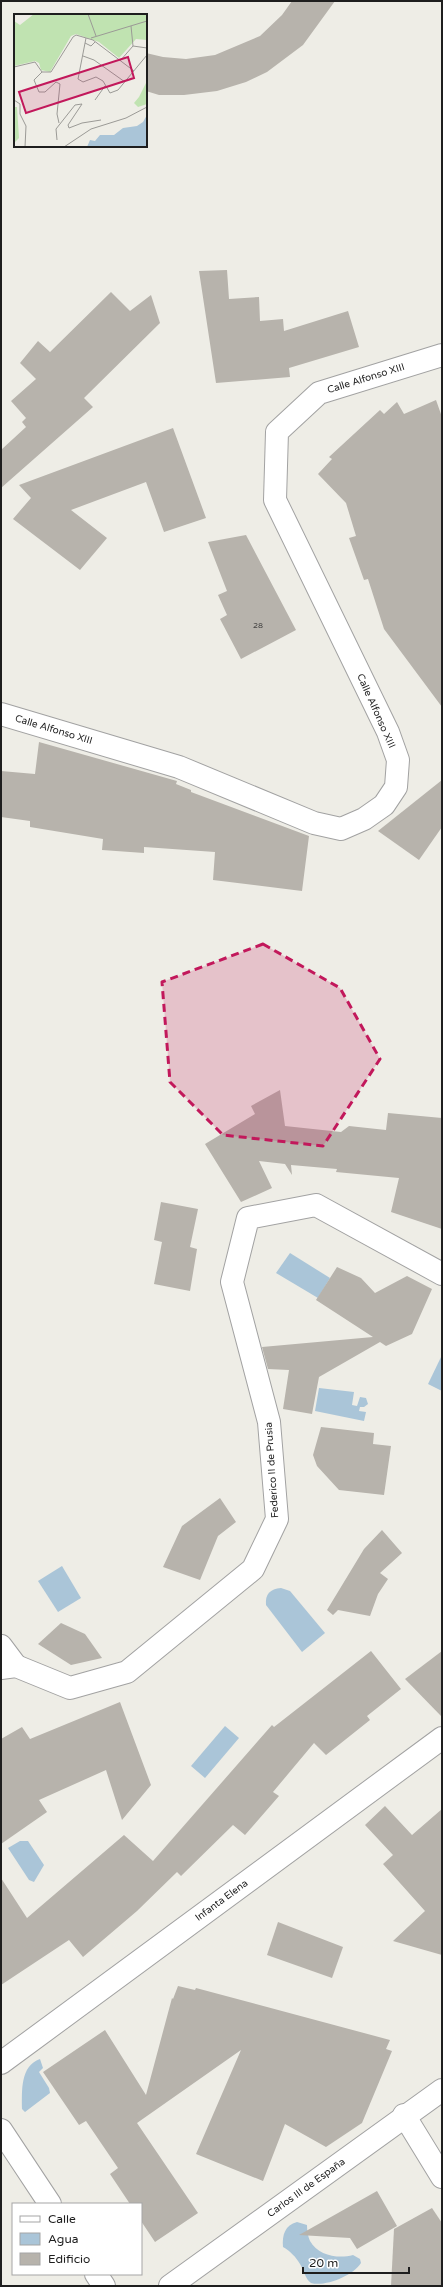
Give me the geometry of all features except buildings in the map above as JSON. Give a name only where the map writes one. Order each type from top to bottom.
[{"type":"street","name":"Calle Alfonso XIII","points":[[1,714],[179,767],[314,823],[341,829],[364,819],[384,805],[396,787],[398,760],[388,732],[275,500],[277,432],[319,393],[442,355]]},
{"type":"street","name":"Federico II de Prusia","points":[[8,1667],[70,1688],[127,1672],[253,1569],[277,1519],[269,1422],[232,1282],[248,1218],[316,1205],[442,1274]]},
{"type":"street","points":[[1,1646],[8,1667]]},
{"type":"street","name":"Infanta Elena","points":[[1,2063],[442,1738]]},
{"type":"street","name":"Carlos III de España","points":[[170,2286],[404,2115],[442,2090]]},
{"type":"street","points":[[404,2115],[442,2177]]},
{"type":"street","points":[[1,2130],[49,2203]]},
{"type":"street","points":[[97,2275],[104,2286]]},
{"type":"highlighted area","points":[[263,944],[340,988],[380,1059],[323,1146],[223,1135],[170,1082],[162,982]]},
{"type":"water","points":[[290,1253],[330,1278],[318,1298],[276,1273]]},
{"type":"water","points":[[442,1355],[442,1391],[428,1384]]},
{"type":"water","points":[[319,1388],[354,1392],[352,1405],[357,1406],[360,1397],[366,1398],[368,1404],[364,1407],[360,1407],[359,1411],[366,1412],[364,1421],[315,1411]]},
{"type":"water","points":[[62,1566],[81,1598],[58,1612],[38,1581]]},
{"type":"water","points":[[281,1588],[290,1591],[325,1633],[302,1652],[266,1605],[267,1595],[271,1591]]},
{"type":"water","points":[[225,1726],[239,1738],[205,1778],[191,1766]]},
{"type":"water","points":[[20,1841],[28,1841],[44,1865],[34,1882],[29,1880],[8,1848]]},
{"type":"water","points":[[40,2059],[43,2068],[39,2072],[49,2088],[50,2093],[25,2112],[22,2109],[22,2087],[29,2067],[33,2062]]},
{"type":"water","points":[[297,2222],[307,2225],[310,2241],[318,2250],[329,2255],[342,2257],[353,2255],[360,2259],[361,2263],[352,2272],[331,2282],[317,2284],[311,2283],[307,2279],[297,2259],[283,2247],[285,2231],[290,2225]]}]
